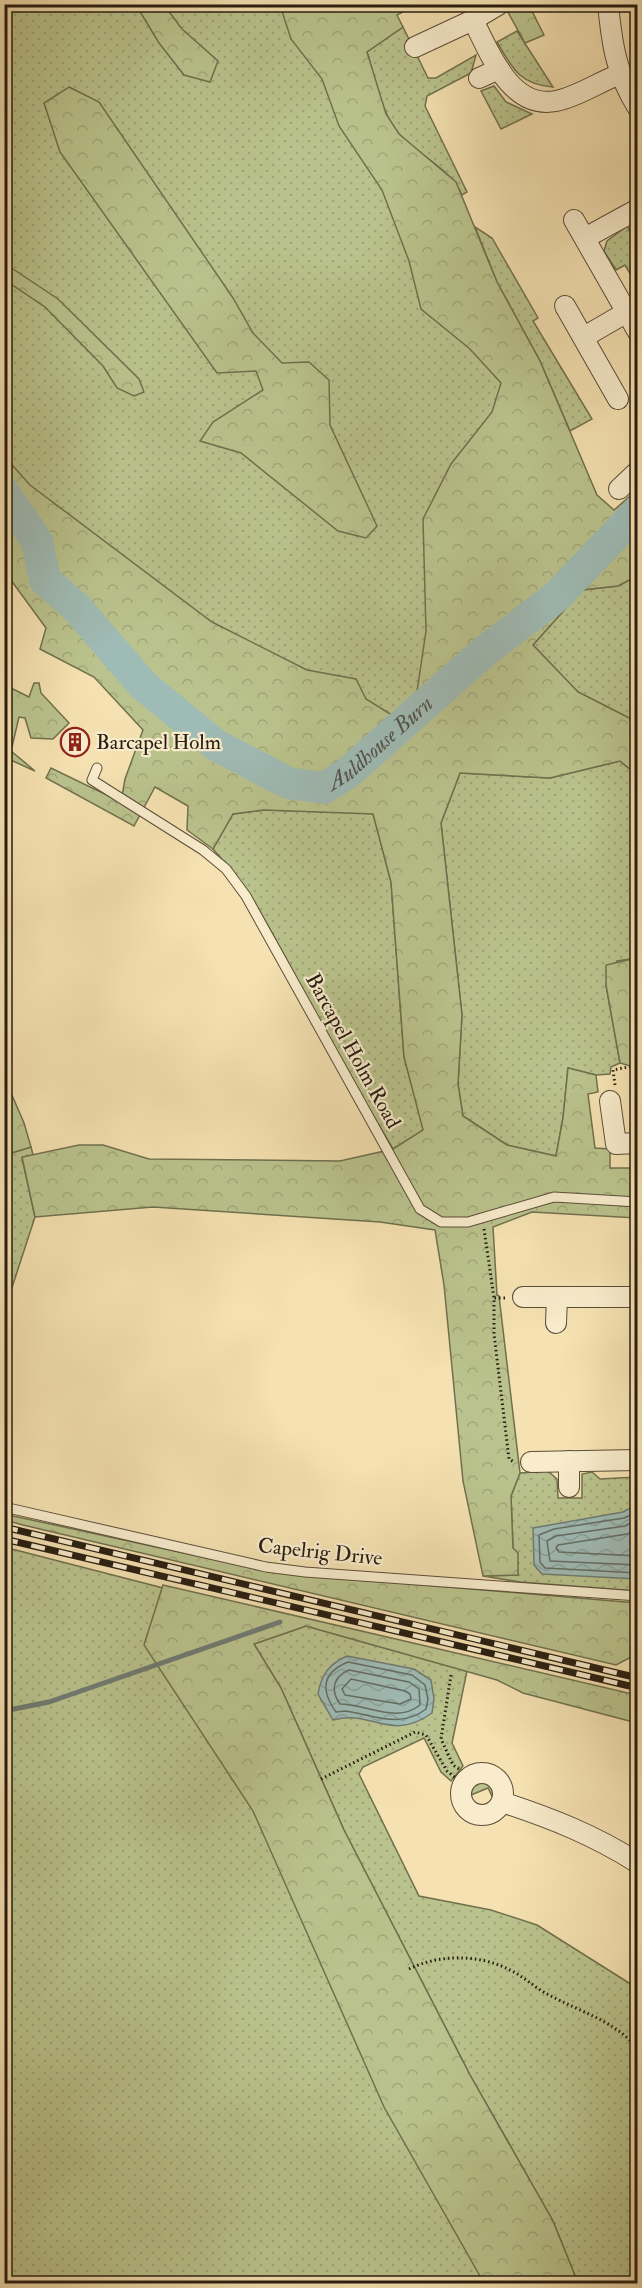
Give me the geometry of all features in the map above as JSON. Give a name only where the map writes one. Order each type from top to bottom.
[{"type":"street","points":[[608,4],[622,84],[638,108]]},
{"type":"street","points":[[415,47],[473,20],[498,5]]},
{"type":"street","points":[[473,20],[502,77],[520,93],[538,100],[555,102],[620,74]]},
{"type":"street","points":[[479,78],[498,69]]},
{"type":"street","points":[[585,238],[638,209]]},
{"type":"street","points":[[574,220],[638,332]]},
{"type":"street","points":[[565,306],[618,399]]},
{"type":"street","points":[[584,337],[627,312]]},
{"type":"street","points":[[619,489],[638,471]]},
{"type":"street","points":[[610,1101],[616,1144],[638,1143]]},
{"type":"street","points":[[523,1297],[638,1297]]},
{"type":"street","points":[[556,1323],[557,1297]]},
{"type":"street","points":[[531,1462],[638,1460]]},
{"type":"street","points":[[569,1461],[569,1487]]},
{"type":"street","points":[[480,1773],[491,1774],[500,1781],[504,1791],[502,1802],[494,1813],[480,1815],[467,1810],[461,1797],[466,1780],[480,1773]]},
{"type":"street","points":[[502,1802],[591,1834],[638,1863]]},
{"type":"lane","name":"Barcapel Holm Road","points":[[97,768],[92,780],[203,850],[226,869],[246,896],[420,1209],[441,1222],[468,1222],[554,1197],[638,1202]]},
{"type":"lane","name":"Capelrig Drive","points":[[4,1507],[266,1567],[305,1572],[638,1596]]},
{"type":"path","points":[[610,1101],[616,1100],[613,1070],[638,1065]]},
{"type":"path","points":[[482,1218],[494,1298],[494,1334],[509,1459]]},
{"type":"path","points":[[494,1298],[523,1297]]},
{"type":"path","points":[[451,1675],[441,1739],[453,1766],[466,1780]]},
{"type":"path","points":[[321,1779],[415,1732],[426,1734],[447,1771],[466,1780]]},
{"type":"path","points":[[409,1969],[427,1960],[445,1957],[467,1958],[510,1970],[539,1990],[601,2019],[629,2039],[638,2049]]},
{"type":"green space","points":[[316,4],[598,515],[410,753],[5,486],[5,5]]},
{"type":"green space","points":[[136,5],[164,5],[182,29],[218,61],[210,82],[184,75],[159,43]]},
{"type":"green space","points":[[280,5],[416,5],[397,15],[403,27],[367,52],[386,114],[399,134],[456,182],[497,282],[540,361],[597,495],[614,510],[637,490],[637,576],[618,586],[582,590],[533,645],[578,692],[633,720],[637,719],[637,775],[620,761],[550,778],[460,773],[441,823],[462,1015],[458,1084],[463,1116],[507,1145],[556,1156],[563,1118],[568,1068],[596,1075],[598,1092],[588,1094],[595,1148],[610,1149],[610,1168],[637,1168],[637,1218],[532,1212],[493,1227],[497,1295],[499,1296],[520,1473],[511,1496],[513,1548],[518,1553],[518,1575],[483,1576],[463,1481],[444,1285],[435,1230],[380,1222],[153,1207],[35,1217],[22,1157],[79,1145],[103,1145],[149,1159],[340,1161],[393,1149],[423,1130],[404,1057],[391,882],[373,814],[264,810],[233,814],[213,849],[187,830],[188,806],[155,787],[134,826],[46,778],[51,768],[121,802],[125,779],[143,730],[94,677],[40,649],[46,628],[5,572],[5,457],[30,485],[212,622],[307,670],[356,679],[366,699],[395,717],[416,698],[426,631],[423,519],[451,464],[492,412],[501,383],[470,349],[421,309],[409,261],[382,190],[339,126],[322,79],[291,39]]},
{"type":"green space","points":[[504,5],[529,5],[544,35],[525,43]]},
{"type":"green space","points":[[403,27],[428,78],[436,78],[476,55],[471,73],[427,96],[425,106],[467,192],[462,195],[450,177],[399,134],[379,95],[367,52]]},
{"type":"green space","points":[[517,31],[553,87],[525,79],[518,74],[508,60],[497,42]]},
{"type":"green space","points":[[494,86],[506,102],[532,114],[501,129],[481,91]]},
{"type":"green space","points":[[69,87],[99,102],[233,298],[253,333],[282,363],[309,362],[329,380],[330,425],[377,526],[366,538],[338,531],[241,453],[200,441],[213,422],[263,390],[256,371],[217,373],[60,152],[44,103]]},
{"type":"green space","points":[[627,226],[637,243],[637,285],[625,265],[616,270],[604,251],[607,241]]},
{"type":"green space","points":[[475,227],[492,238],[538,318],[533,321],[592,419],[570,431],[540,361],[497,282]]},
{"type":"green space","points":[[4,263],[58,299],[139,379],[144,392],[134,396],[117,388],[103,366],[45,307],[5,280]]},
{"type":"green space","points":[[637,576],[637,719],[633,720],[578,692],[533,645],[582,590],[618,586]]},
{"type":"green space","points":[[34,683],[39,683],[41,693],[69,723],[53,739],[31,738],[25,718],[19,717],[11,751],[35,771],[4,757],[5,685],[29,697]]},
{"type":"green space","points":[[620,761],[637,775],[637,958],[617,961],[606,985],[620,1063],[611,1067],[610,1074],[596,1075],[568,1068],[563,1118],[556,1156],[507,1145],[463,1116],[458,1084],[462,1015],[441,823],[460,773],[550,778]]},
{"type":"green space","points":[[264,810],[373,813],[391,882],[404,1057],[424,1130],[393,1149],[334,1050],[262,915],[231,870],[213,849],[233,814]]},
{"type":"green space","points":[[637,958],[638,1061],[633,1067],[620,1063],[606,985],[606,965]]},
{"type":"green space","points":[[5,1079],[24,1123],[31,1147],[5,1155]]},
{"type":"green space","points":[[31,1147],[33,1155],[22,1158],[35,1217],[5,1309],[5,1155]]},
{"type":"green space","points":[[548,1471],[557,1479],[558,1498],[582,1498],[582,1474],[592,1472],[600,1479],[637,1477],[637,1591],[520,1582],[483,1576],[518,1575],[513,1548],[511,1496],[520,1473]]},
{"type":"green space","points":[[4,1514],[271,1572],[637,1603],[637,1654],[616,1665],[23,1525],[5,1520]]},
{"type":"green space","points":[[4,1547],[198,1597],[547,2283],[5,2283]]},
{"type":"green space","points":[[163,1585],[637,1695],[637,1723],[523,1693],[497,1680],[306,1626],[254,1644],[281,1688],[344,1830],[470,2075],[553,2221],[578,2283],[484,2283],[384,2107],[253,1811],[144,1645]]},
{"type":"green space","points":[[306,1626],[467,1671],[452,1743],[463,1766],[451,1781],[441,1772],[424,1738],[363,1767],[359,1774],[419,1896],[491,1910],[537,1925],[637,1988],[637,2283],[578,2283],[553,2221],[470,2075],[344,1830],[281,1688],[254,1644]]},
{"type":"green space","points":[[479,1778],[491,1783],[497,1790],[496,1797],[493,1798],[488,1788],[471,1795],[474,1807],[466,1800],[467,1789]]},
{"type":"water","points":[[638,1506],[637,1579],[542,1574],[534,1565],[533,1528],[623,1512]]},
{"type":"water","points":[[347,1656],[414,1669],[431,1680],[434,1699],[432,1713],[404,1725],[359,1718],[333,1720],[318,1694],[319,1687],[331,1667]]},
{"type":"waterway","name":"Auldhouse Burn","points":[[4,493],[37,541],[45,580],[76,607],[143,685],[216,745],[288,783],[324,788],[348,773],[486,650],[556,597],[638,511]]},
{"type":"waterway","points":[[4,1711],[49,1702],[280,1622]]},
{"type":"railway","points":[[4,1527],[638,1678]]},
{"type":"railway","points":[[4,1539],[638,1688]]},
{"type":"place","name":"Barcapel Holm","points":[[75,742]]}]
